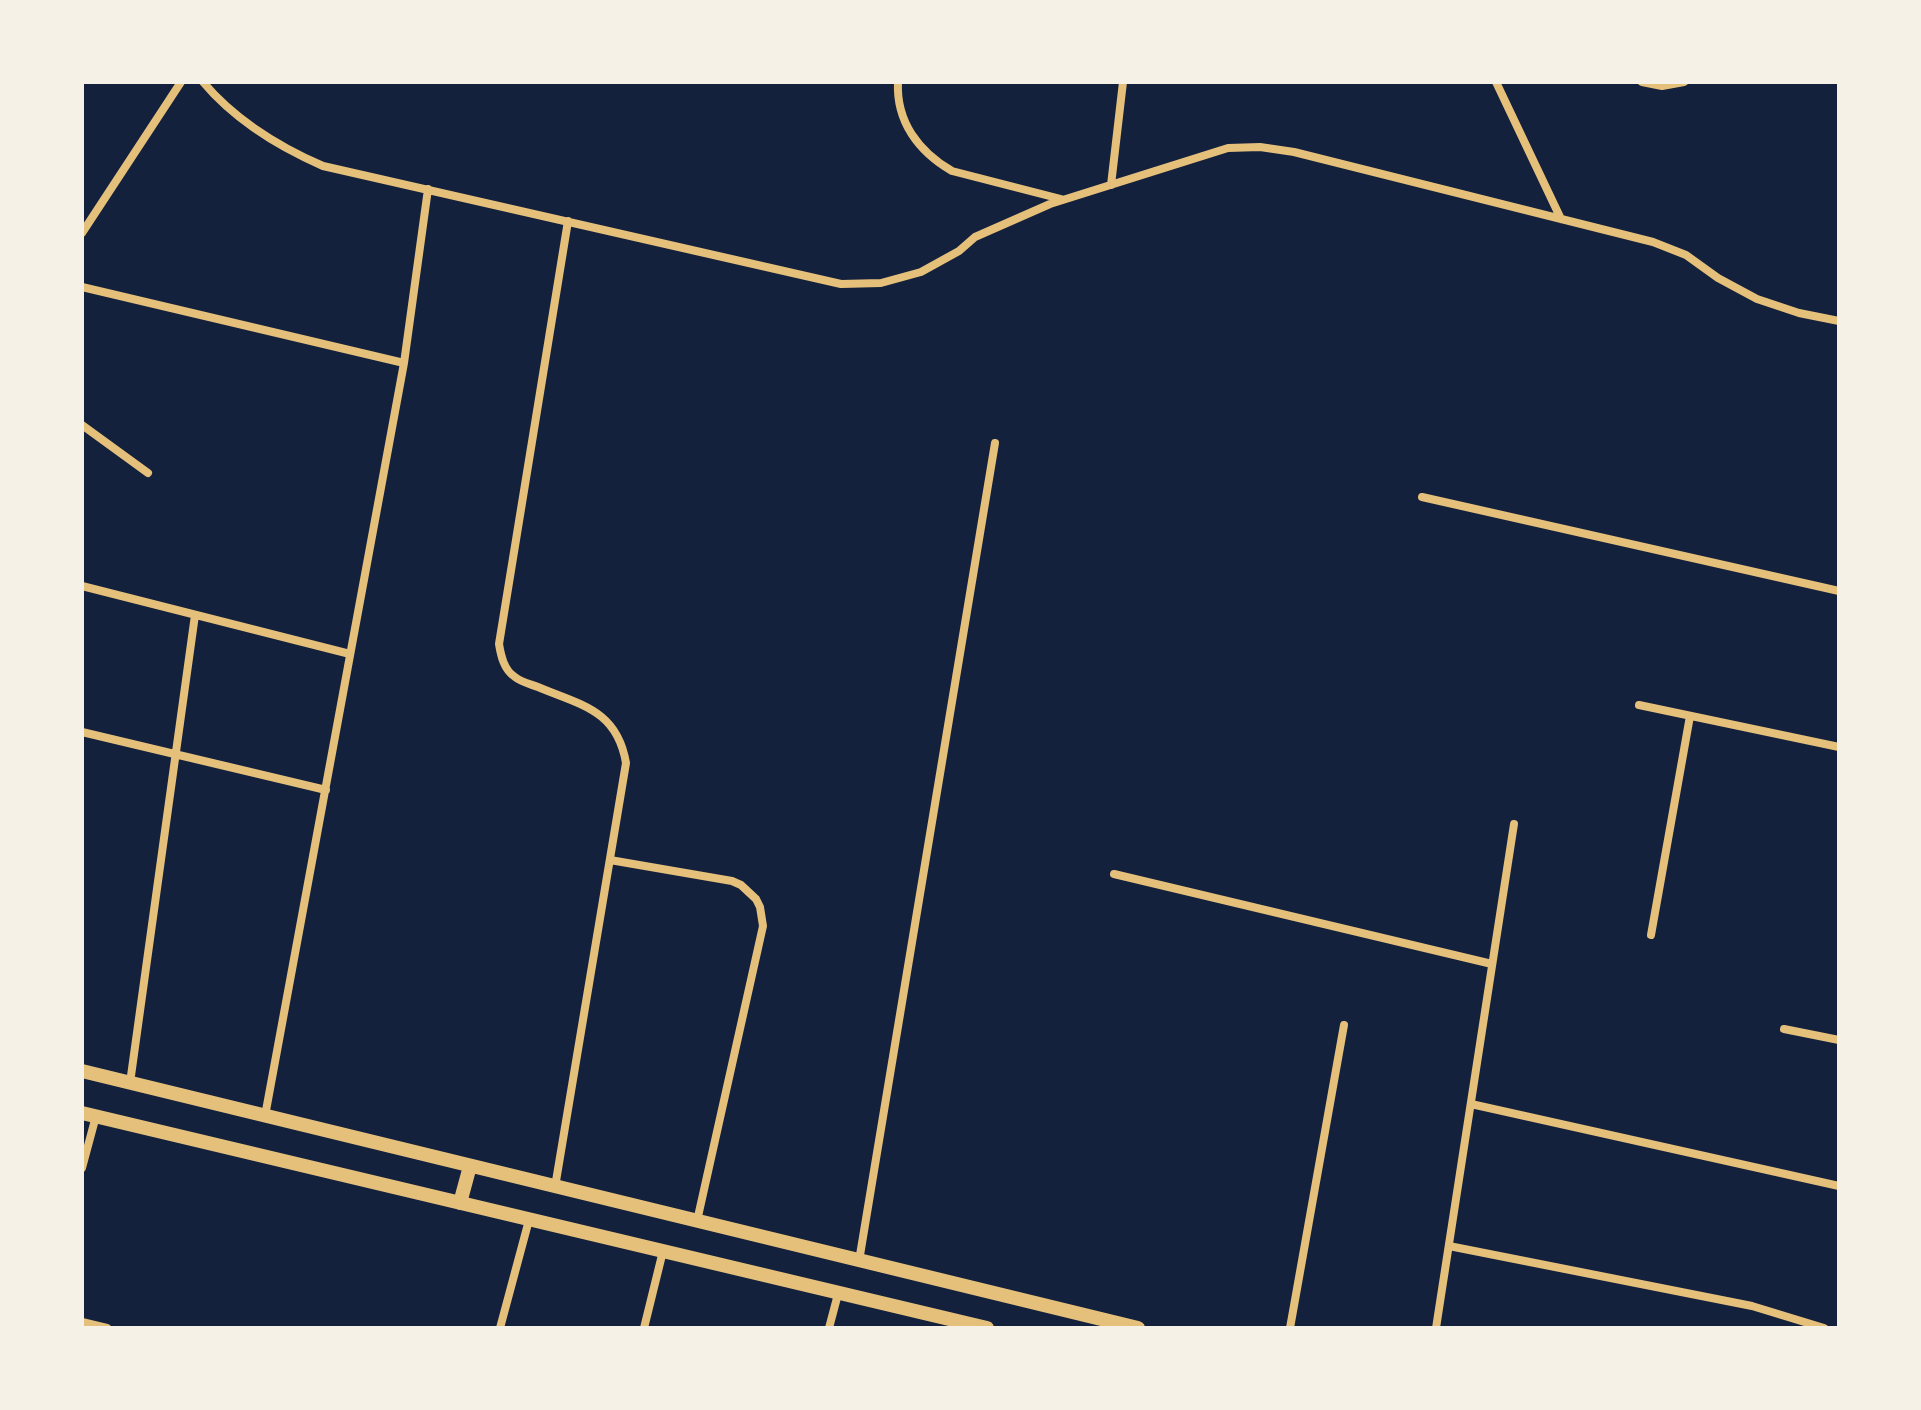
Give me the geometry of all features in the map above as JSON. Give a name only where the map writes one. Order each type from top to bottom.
[{"type":"street","points":[[82,233],[181,82]]},
{"type":"street","points":[[203,82],[251,126],[298,155],[323,166],[841,284],[900,279],[921,272],[959,251],[975,237],[1064,200],[1228,148],[1260,147],[1294,152],[1670,247],[1757,299],[1799,313],[1839,321]]},
{"type":"street","points":[[898,82],[899,102],[908,128],[925,152],[938,163],[952,171],[1064,200]]},
{"type":"street","points":[[1111,185],[1123,82]]},
{"type":"street","points":[[1496,82],[1561,219]]},
{"type":"street","points":[[1642,82],[1662,86],[1684,82]]},
{"type":"street","points":[[265,1116],[404,363],[428,189]]},
{"type":"street","points":[[555,1187],[626,763],[623,747],[606,719],[593,710],[515,678],[504,663],[499,644],[568,221]]},
{"type":"street","points":[[82,287],[404,363]]},
{"type":"street","points":[[82,425],[148,473]]},
{"type":"street","points":[[859,1261],[995,443]]},
{"type":"street","points":[[1422,497],[1839,591]]},
{"type":"street","points":[[82,586],[350,654]]},
{"type":"street","points":[[130,1083],[195,615]]},
{"type":"street","points":[[1639,705],[1839,747]]},
{"type":"street","points":[[1651,935],[1690,716]]},
{"type":"street","points":[[82,732],[326,790]]},
{"type":"street","points":[[1436,1328],[1514,824]]},
{"type":"street","points":[[610,860],[732,881],[750,892],[763,916],[697,1221]]},
{"type":"street","points":[[1114,874],[1492,964]]},
{"type":"street","points":[[1290,1328],[1344,1025]]},
{"type":"street","points":[[1784,1029],[1839,1040]]},
{"type":"street","points":[[82,1071],[1138,1328]]},
{"type":"street","points":[[1471,1104],[1839,1186]]},
{"type":"street","points":[[82,1168],[89,1115],[663,1251],[951,1324],[987,1328]]},
{"type":"street","points":[[460,1203],[470,1166]]},
{"type":"street","points":[[500,1328],[529,1220]]},
{"type":"street","points":[[1449,1246],[1752,1306],[1824,1328]]},
{"type":"street","points":[[644,1328],[663,1251]]},
{"type":"street","points":[[829,1328],[838,1294]]},
{"type":"street","points":[[82,1322],[107,1328]]}]
